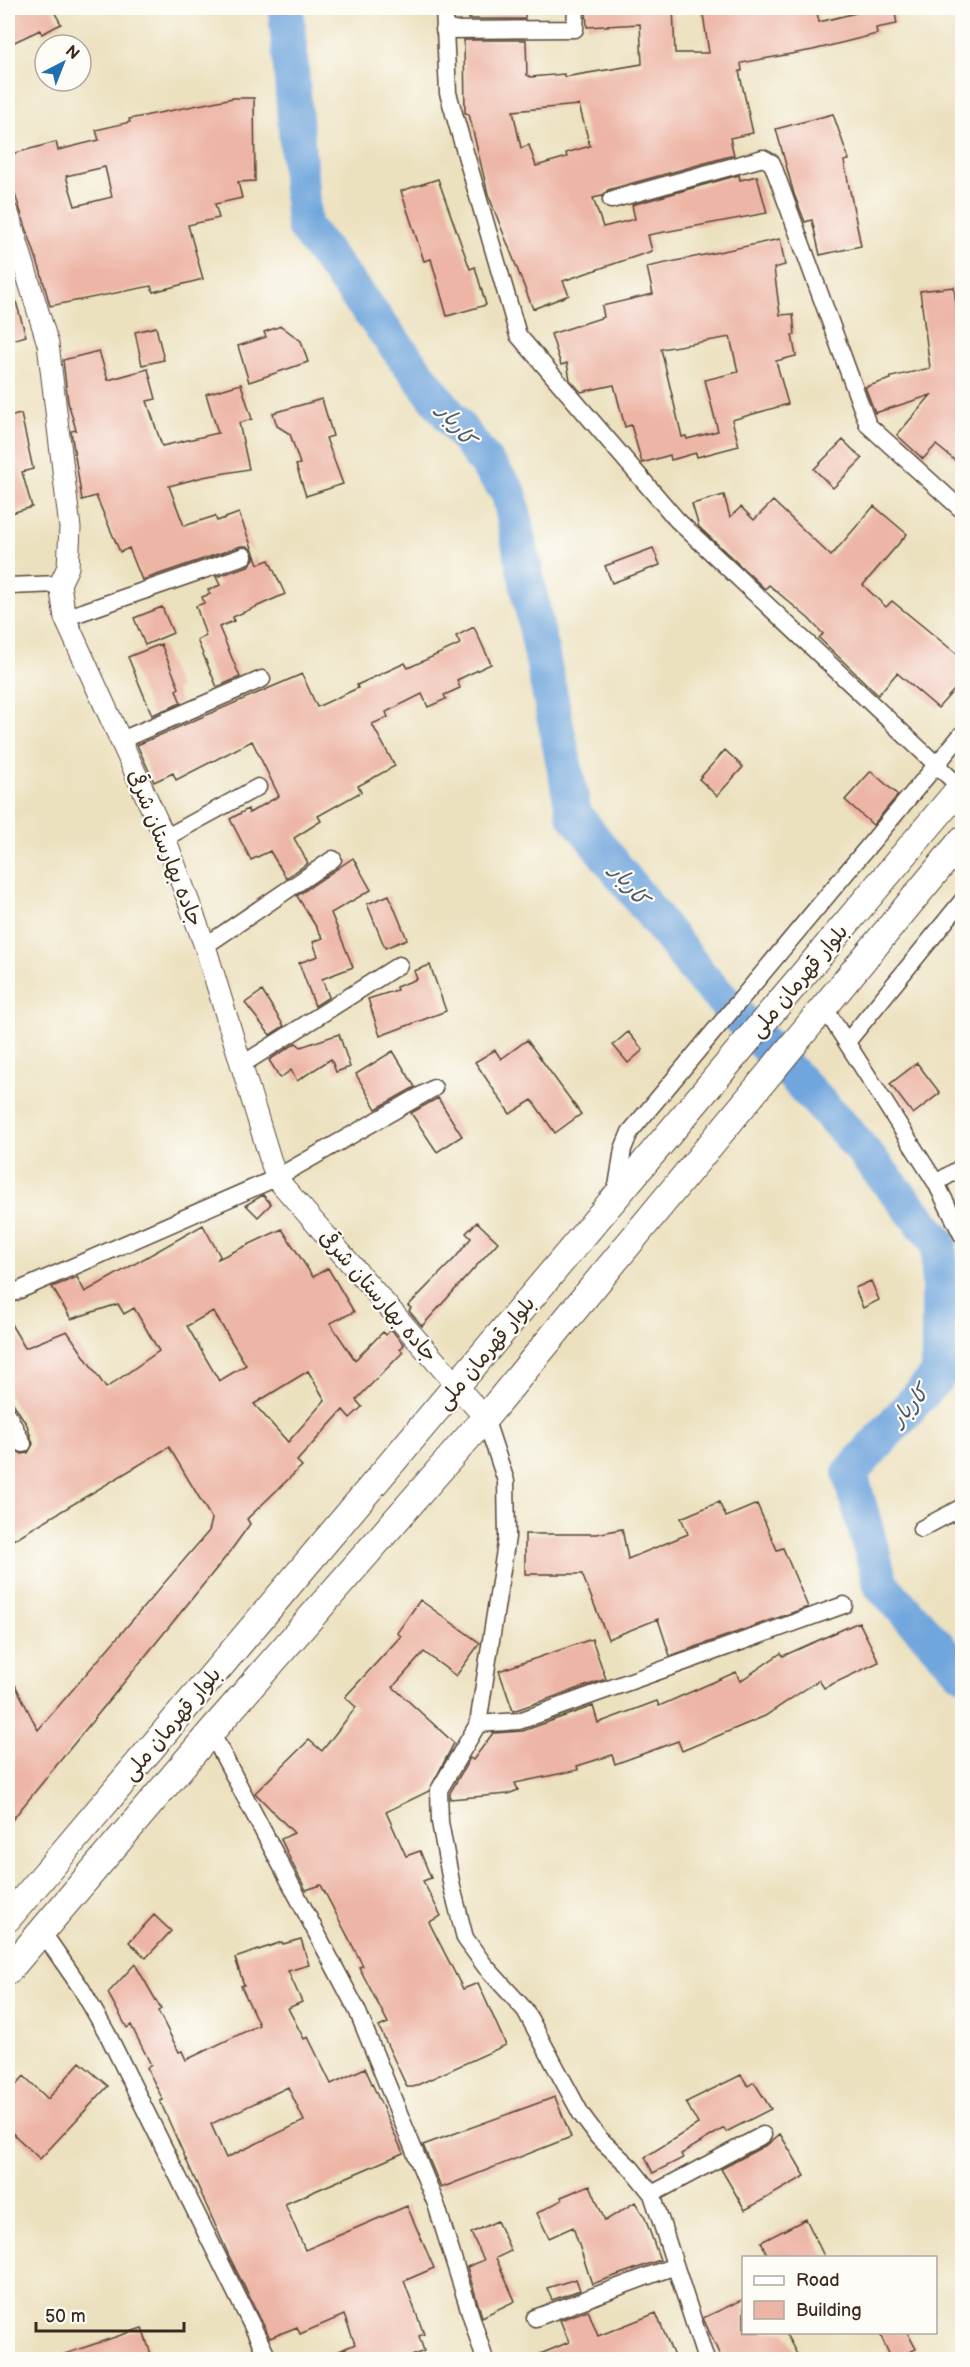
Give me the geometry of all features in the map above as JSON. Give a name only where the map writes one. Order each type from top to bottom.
[{"type":"highway","name":"بلوار قهرمان ملی","points":[[8,1918],[962,787]]},
{"type":"highway","name":"بلوار قهرمان ملی","points":[[8,1971],[211,1732],[485,1418],[963,840]]},
{"type":"street","points":[[444,8],[447,93],[518,335],[677,520],[936,766],[962,787]]},
{"type":"street","points":[[444,30],[575,29],[576,8]]},
{"type":"street","points":[[611,200],[763,158],[772,163],[868,425],[963,510]]},
{"type":"street","name":"جاده بهارستان شرقی","points":[[8,213],[48,344],[70,528],[68,567],[60,584],[65,618],[165,838],[205,946],[243,1064],[276,1178],[485,1418]]},
{"type":"street","points":[[65,618],[244,556]]},
{"type":"street","points":[[8,586],[60,584]]},
{"type":"street","points":[[120,741],[262,679]]},
{"type":"street","points":[[615,1200],[623,1149],[630,1132],[963,734]]},
{"type":"street","points":[[165,838],[258,787]]},
{"type":"street","points":[[205,946],[333,859]]},
{"type":"street","points":[[847,1042],[963,902]]},
{"type":"street","points":[[243,1064],[399,964]]},
{"type":"street","points":[[818,1015],[847,1042],[936,1183],[963,1235]]},
{"type":"street","points":[[8,1295],[276,1178],[434,1088]]},
{"type":"street","points":[[936,1183],[963,1167]]},
{"type":"street","points":[[8,1415],[23,1444]]},
{"type":"street","points":[[485,1418],[506,1481],[507,1537],[478,1724],[439,1790],[440,1822],[452,1887],[465,1938],[485,1966],[525,2010],[586,2122],[652,2194],[706,2360]]},
{"type":"street","points":[[921,1529],[963,1507]]},
{"type":"street","points":[[478,1724],[519,1721],[844,1605]]},
{"type":"street","points":[[211,1732],[357,2010],[436,2204],[485,2360]]},
{"type":"street","points":[[41,1930],[81,1988],[108,2035],[269,2360]]},
{"type":"street","points":[[652,2194],[763,2135]]},
{"type":"street","points":[[535,2318],[675,2266]]},
{"type":"building","points":[[8,8],[52,8],[61,24],[44,33],[40,30],[8,45]]},
{"type":"building","points":[[469,8],[525,8],[525,19],[469,19]]},
{"type":"building","points":[[586,8],[673,8],[675,53],[709,53],[702,8],[816,8],[819,22],[876,8],[894,8],[897,24],[876,28],[877,34],[813,50],[741,63],[742,71],[739,71],[753,133],[730,138],[734,155],[608,190],[602,196],[593,198],[603,227],[635,219],[632,205],[739,175],[740,180],[757,176],[767,213],[648,235],[652,251],[563,281],[569,295],[533,309],[488,194],[469,114],[465,113],[464,40],[526,40],[527,75],[531,77],[564,74],[564,77],[642,64],[640,24],[587,27]],"holes":[[[579,105],[590,146],[566,153],[567,157],[536,166],[529,145],[521,148],[513,111]]]},
{"type":"building","points":[[233,98],[254,98],[255,181],[238,182],[242,198],[215,204],[219,218],[188,225],[203,279],[153,292],[151,286],[50,306],[8,174],[8,155],[56,142],[58,150],[99,140],[96,130],[130,122],[129,119]],"holes":[[[105,167],[112,197],[75,206],[66,176]]]},
{"type":"building","points":[[833,114],[849,160],[844,161],[861,246],[820,255],[812,220],[805,222],[794,194],[776,129]]},
{"type":"building","points":[[438,179],[470,269],[475,267],[486,305],[447,316],[431,259],[424,261],[401,191]]},
{"type":"building","points":[[780,239],[785,265],[774,268],[780,315],[793,314],[795,335],[792,335],[796,356],[776,361],[788,404],[732,420],[739,446],[697,457],[696,453],[671,460],[670,455],[642,463],[631,425],[625,427],[614,385],[581,392],[570,380],[567,363],[561,365],[551,334],[604,317],[602,306],[653,294],[647,267]],"holes":[[[730,337],[738,372],[705,380],[718,431],[687,439],[686,436],[682,437],[661,349]]]},
{"type":"building","points":[[954,287],[963,362],[963,467],[936,445],[923,459],[897,435],[931,395],[875,413],[865,387],[891,379],[891,377],[930,368],[920,291]]},
{"type":"building","points":[[12,288],[26,336],[8,341],[8,289]]},
{"type":"building","points":[[281,326],[301,341],[308,362],[249,382],[238,346],[266,337],[264,332]]},
{"type":"building","points":[[156,327],[164,360],[142,365],[135,332]]},
{"type":"building","points":[[99,351],[108,380],[148,369],[156,399],[147,401],[162,446],[218,433],[206,394],[241,384],[252,419],[239,423],[249,469],[169,486],[184,526],[215,516],[217,521],[239,513],[253,551],[247,546],[241,546],[142,580],[129,548],[120,552],[96,496],[82,500],[71,431],[76,430],[68,402],[63,360]]},
{"type":"building","points":[[322,399],[333,436],[326,438],[343,484],[306,496],[296,465],[300,464],[290,434],[277,426],[273,413]]},
{"type":"building","points":[[21,414],[33,469],[22,472],[32,507],[8,514],[8,417]]},
{"type":"building","points":[[843,440],[862,459],[833,488],[814,469]]},
{"type":"building","points":[[724,495],[730,517],[741,507],[754,520],[773,501],[831,556],[874,506],[907,534],[863,585],[886,607],[892,601],[963,659],[963,680],[938,708],[897,673],[878,695],[819,638],[823,634],[809,619],[769,585],[765,589],[699,527],[692,504]]},
{"type":"building","points":[[653,548],[660,565],[612,583],[605,566]]},
{"type":"building","points":[[254,553],[258,564],[269,560],[285,594],[233,617],[234,621],[219,627],[240,677],[217,687],[197,640],[206,636],[196,606],[204,603],[202,597],[210,594],[208,590],[220,585],[216,577],[248,566],[254,559]]},
{"type":"building","points":[[162,607],[173,633],[145,645],[134,618]]},
{"type":"building","points":[[474,627],[491,664],[457,680],[460,688],[444,695],[446,699],[428,707],[422,694],[386,712],[388,717],[372,724],[395,766],[358,786],[361,792],[318,816],[321,821],[294,838],[308,863],[286,878],[270,851],[251,860],[230,819],[248,809],[249,813],[279,796],[252,741],[176,780],[173,773],[154,782],[137,745],[302,674],[317,707],[405,663],[408,668],[460,644],[456,636]]},
{"type":"building","points":[[161,644],[179,688],[176,690],[181,703],[152,715],[128,657]]},
{"type":"building","points":[[725,750],[743,767],[717,796],[699,779]]},
{"type":"building","points":[[871,771],[898,795],[873,825],[845,800]]},
{"type":"building","points":[[353,858],[371,890],[331,913],[353,967],[322,979],[329,997],[315,1006],[299,963],[318,956],[313,942],[323,938],[297,896]]},
{"type":"building","points":[[389,895],[407,939],[385,948],[367,904]]},
{"type":"building","points":[[430,965],[446,1011],[380,1036],[368,999],[397,990],[396,987],[417,979],[414,971]]},
{"type":"building","points":[[262,991],[284,1026],[270,1035],[245,1003]]},
{"type":"building","points":[[628,1032],[643,1050],[628,1063],[613,1045]]},
{"type":"building","points":[[339,1034],[350,1067],[336,1072],[331,1059],[297,1081],[291,1070],[280,1078],[269,1060],[296,1043],[301,1047]]},
{"type":"building","points":[[527,1040],[581,1114],[555,1133],[532,1100],[510,1114],[475,1062],[495,1050],[501,1059]]},
{"type":"building","points":[[393,1051],[415,1087],[376,1109],[356,1074]]},
{"type":"building","points":[[917,1063],[940,1093],[913,1114],[890,1084]]},
{"type":"building","points":[[438,1098],[462,1136],[437,1152],[411,1113]]},
{"type":"building","points":[[263,1195],[271,1204],[258,1217],[246,1205]]},
{"type":"building","points":[[477,1222],[498,1242],[422,1326],[409,1311],[411,1308],[408,1306],[456,1257],[471,1238],[466,1233]]},
{"type":"building","points":[[203,1225],[220,1256],[218,1259],[282,1229],[313,1277],[328,1268],[354,1312],[330,1323],[355,1360],[383,1332],[386,1335],[391,1329],[404,1345],[400,1349],[403,1352],[356,1400],[362,1407],[350,1418],[343,1410],[297,1461],[302,1466],[247,1519],[250,1524],[229,1553],[8,1825],[8,1671],[38,1730],[209,1531],[212,1519],[169,1447],[8,1543],[8,1437],[14,1449],[22,1454],[28,1453],[33,1444],[27,1425],[8,1395],[8,1319],[25,1348],[67,1331],[106,1388],[159,1351],[134,1308],[124,1314],[118,1304],[71,1319],[52,1287],[77,1277],[85,1292]],"holes":[[[213,1311],[246,1365],[219,1381],[187,1326]],[[308,1371],[325,1400],[288,1442],[254,1404]]]},
{"type":"building","points":[[871,1281],[879,1300],[863,1308],[855,1288]]},
{"type":"building","points":[[719,1502],[726,1517],[757,1504],[777,1550],[783,1548],[808,1607],[670,1656],[658,1619],[608,1639],[582,1574],[525,1574],[525,1534],[597,1534],[622,1529],[628,1559],[688,1534],[681,1518]]},
{"type":"building","points":[[420,1600],[480,1643],[456,1676],[424,1652],[393,1687],[454,1743],[429,1791],[386,1812],[406,1856],[420,1851],[431,1878],[423,1881],[441,1916],[429,1922],[463,1989],[478,1983],[506,2045],[413,2087],[407,2087],[379,2027],[388,2023],[359,1967],[363,1966],[321,1885],[306,1890],[281,1839],[294,1833],[255,1793],[309,1740],[322,1751],[356,1707],[345,1697],[401,1636],[397,1633]]},
{"type":"building","points":[[859,1622],[879,1662],[824,1688],[819,1680],[765,1716],[682,1751],[678,1741],[615,1764],[612,1755],[577,1766],[578,1770],[515,1783],[518,1790],[508,1794],[450,1799],[450,1793],[470,1758],[473,1760],[493,1733],[523,1731],[593,1706],[598,1723],[657,1701],[659,1706],[736,1672],[740,1681],[781,1653],[783,1656]]},
{"type":"building","points":[[592,1639],[606,1679],[513,1711],[499,1671]]},
{"type":"building","points":[[154,1915],[171,1931],[146,1958],[129,1942]]},
{"type":"building","points":[[301,1939],[309,1965],[288,1971],[302,2002],[288,2008],[304,2039],[308,2037],[331,2084],[365,2068],[403,2153],[285,2204],[305,2250],[407,2206],[434,2268],[404,2281],[424,2334],[419,2336],[424,2351],[402,2360],[319,2360],[355,2344],[344,2315],[300,2334],[297,2327],[270,2338],[229,2256],[160,2101],[163,2100],[147,2068],[151,2065],[131,2025],[127,2028],[108,1993],[135,1964],[161,2009],[158,2011],[179,2052],[182,2051],[186,2060],[259,2025],[241,1986],[244,1985],[235,1958],[282,1942],[283,1944]],"holes":[[[288,2087],[304,2121],[226,2158],[211,2124]]]},
{"type":"building","points":[[80,2062],[108,2086],[40,2159],[8,2129],[8,2094],[24,2076],[48,2099]]},
{"type":"building","points":[[741,2075],[748,2086],[754,2082],[771,2109],[726,2132],[724,2128],[681,2154],[683,2158],[653,2173],[645,2157],[698,2124],[686,2102]]},
{"type":"building","points":[[555,2097],[571,2137],[441,2188],[423,2145]]},
{"type":"building","points":[[780,2134],[805,2176],[745,2210],[721,2169],[768,2144]]},
{"type":"building","points":[[590,2185],[605,2221],[635,2202],[645,2218],[660,2260],[592,2284],[573,2227],[549,2238],[537,2213],[562,2200],[561,2197]]},
{"type":"building","points":[[806,2219],[824,2256],[768,2256],[761,2242]]},
{"type":"building","points":[[497,2221],[511,2251],[496,2258],[515,2301],[482,2317],[467,2267],[484,2260],[471,2233]]},
{"type":"building","points":[[576,2279],[580,2290],[552,2300],[547,2288]]},
{"type":"building","points":[[742,2300],[742,2334],[786,2334],[800,2360],[722,2360],[703,2318]]},
{"type":"building","points":[[588,2310],[598,2336],[656,2313],[673,2354],[660,2360],[526,2360],[569,2342],[560,2320]]},
{"type":"building","points":[[142,2328],[153,2360],[56,2360],[56,2357]]},
{"type":"building","points":[[880,2334],[908,2334],[916,2349],[892,2360]]},
{"type":"waterway","name":"کاربار","points":[[286,8],[304,226],[509,493],[574,814],[703,979],[846,1131],[939,1243],[939,1374],[850,1473],[881,1585],[962,1672]]}]
